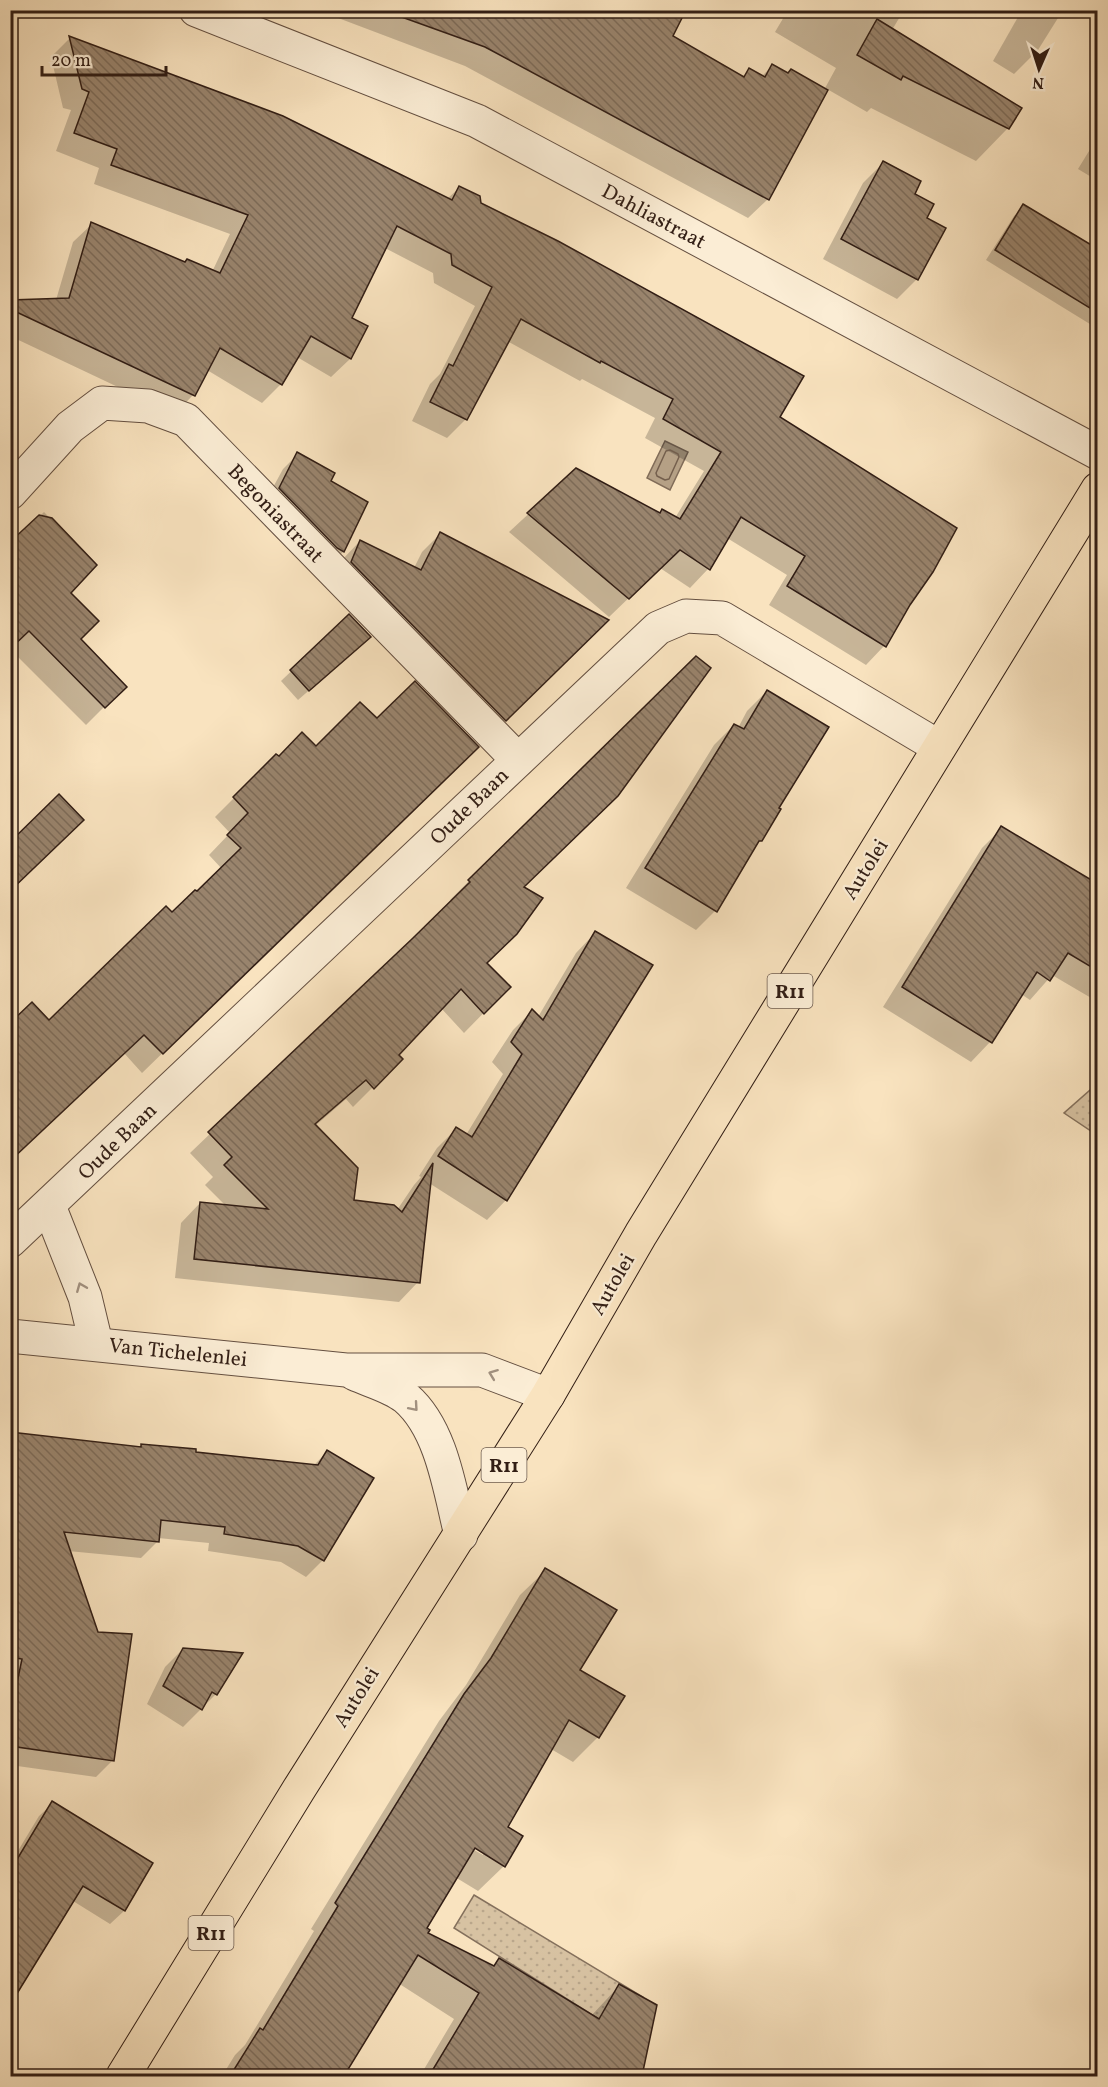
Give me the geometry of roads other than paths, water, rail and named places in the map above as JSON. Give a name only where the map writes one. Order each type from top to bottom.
[{"type":"main road","name":"Autolei","points":[[123,2076],[299,1789],[548,1395],[641,1234],[1098,489]]},
{"type":"street","name":"Dahliastraat","points":[[196,10],[477,121],[1098,453]]},
{"type":"street","name":"Begoniastraat","points":[[10,493],[70,427],[102,403],[148,406],[186,420],[518,760]]},
{"type":"street","name":"Oude Baan","points":[[10,1241],[658,628],[686,616],[722,618],[939,747]]},
{"type":"street","points":[[49,1206],[85,1297],[96,1343]]},
{"type":"street","name":"Van Tichelenlei","points":[[10,1336],[346,1370],[482,1370],[548,1395]]},
{"type":"street","name":"Van Tichelenlei","points":[[346,1370],[404,1396],[418,1410],[443,1460],[461,1535]]},
{"type":"water","points":[[665,441],[688,452],[670,490],[647,478]]}]
